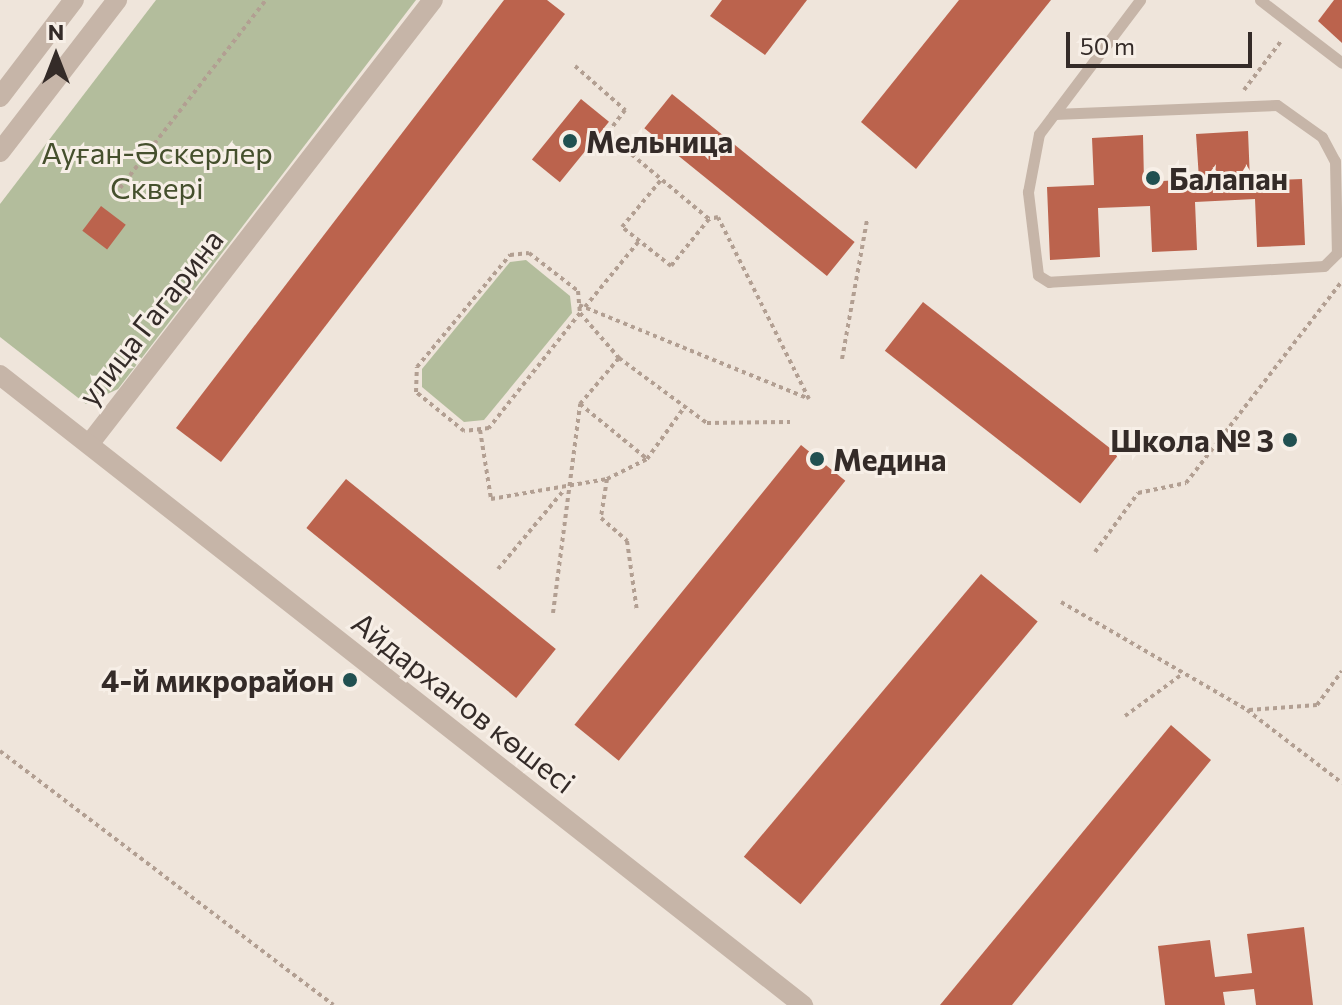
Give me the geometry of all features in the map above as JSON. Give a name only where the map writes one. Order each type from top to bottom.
[{"type":"street","points":[[0,97],[74,0]]},
{"type":"street","points":[[0,152],[117,0]]},
{"type":"street","name":"улица Гагарина","points":[[90,443],[433,0]]},
{"type":"street","name":"Айдарханов көшесі","points":[[0,375],[803,1005]]},
{"type":"lane","points":[[1054,114],[1277,105],[1322,137],[1335,161],[1339,237],[1324,266],[1049,282],[1038,275],[1028,192],[1039,134],[1054,114],[1140,0]]},
{"type":"lane","points":[[1260,0],[1342,63]]},
{"type":"path","points":[[120,188],[266,0]]},
{"type":"path","points":[[1232,106],[1294,26]]},
{"type":"path","points":[[575,66],[625,110],[607,134],[709,219]]},
{"type":"path","points":[[582,306],[809,399],[718,217],[709,219],[671,266],[622,227],[661,180]]},
{"type":"path","points":[[842,359],[867,220]]},
{"type":"path","points":[[582,306],[578,291],[529,253],[510,255],[417,367],[416,392],[464,431],[489,428],[580,313],[582,306],[640,241]]},
{"type":"path","points":[[1095,552],[1138,493],[1186,483],[1342,281]]},
{"type":"path","points":[[580,313],[619,358],[683,409],[707,423],[790,422]]},
{"type":"path","points":[[553,613],[565,488],[580,404],[619,358]]},
{"type":"path","points":[[580,404],[647,459]]},
{"type":"path","points":[[480,429],[491,499],[607,479],[647,459],[683,409]]},
{"type":"path","points":[[607,479],[601,518],[627,541],[637,611]]},
{"type":"path","points":[[498,569],[565,488]]},
{"type":"path","points":[[1061,602],[1247,710],[1342,783]]},
{"type":"path","points":[[1247,710],[1317,705],[1342,671]]},
{"type":"path","points":[[1125,716],[1182,674]]},
{"type":"path","points":[[0,751],[333,1005]]},
{"type":"green space","name":"Ауған-Әскерлер Сквері","points":[[156,0],[416,0],[118,389],[86,404],[0,337],[0,204]]},
{"type":"green space","points":[[526,260],[570,296],[572,313],[484,420],[464,422],[422,387],[422,369],[510,262]]},
{"type":"building","points":[[504,0],[547,0],[565,14],[221,462],[176,428]]},
{"type":"building","points":[[722,0],[807,0],[765,55],[710,16]]},
{"type":"building","points":[[959,0],[1051,0],[916,169],[861,122]]},
{"type":"building","points":[[1334,0],[1342,0],[1342,43],[1318,21]]},
{"type":"building","points":[[672,94],[855,242],[827,276],[644,128]]},
{"type":"building","name":"Мельница","points":[[581,99],[609,122],[560,182],[532,160]]},
{"type":"building","points":[[1248,131],[1250,181],[1302,179],[1305,245],[1257,247],[1255,199],[1195,202],[1197,250],[1152,252],[1150,206],[1098,208],[1100,257],[1050,260],[1047,187],[1094,185],[1092,138],[1143,135],[1144,182],[1199,179],[1196,134]]},
{"type":"building","points":[[101,206],[126,225],[107,249],[82,231]]},
{"type":"building","points":[[923,302],[1118,455],[1080,504],[885,351]]},
{"type":"building","points":[[801,445],[845,481],[619,761],[574,725]]},
{"type":"building","points":[[346,479],[556,649],[516,698],[306,528]]},
{"type":"building","points":[[981,574],[1038,622],[800,904],[744,857]]},
{"type":"building","points":[[1171,725],[1211,760],[1012,1005],[940,1005]]},
{"type":"building","points":[[1304,927],[1313,1005],[1256,1005],[1254,989],[1223,992],[1225,1005],[1165,1005],[1158,946],[1210,940],[1215,977],[1252,973],[1247,934]]},
{"type":"place","name":"Мельница","points":[[570,141]]},
{"type":"place","name":"Балапан","points":[[1153,178]]},
{"type":"place","name":"Школа № 3","points":[[1290,440]]},
{"type":"place","name":"Медина","points":[[817,459]]},
{"type":"place","name":"4-й микрорайон","points":[[350,680]]}]
